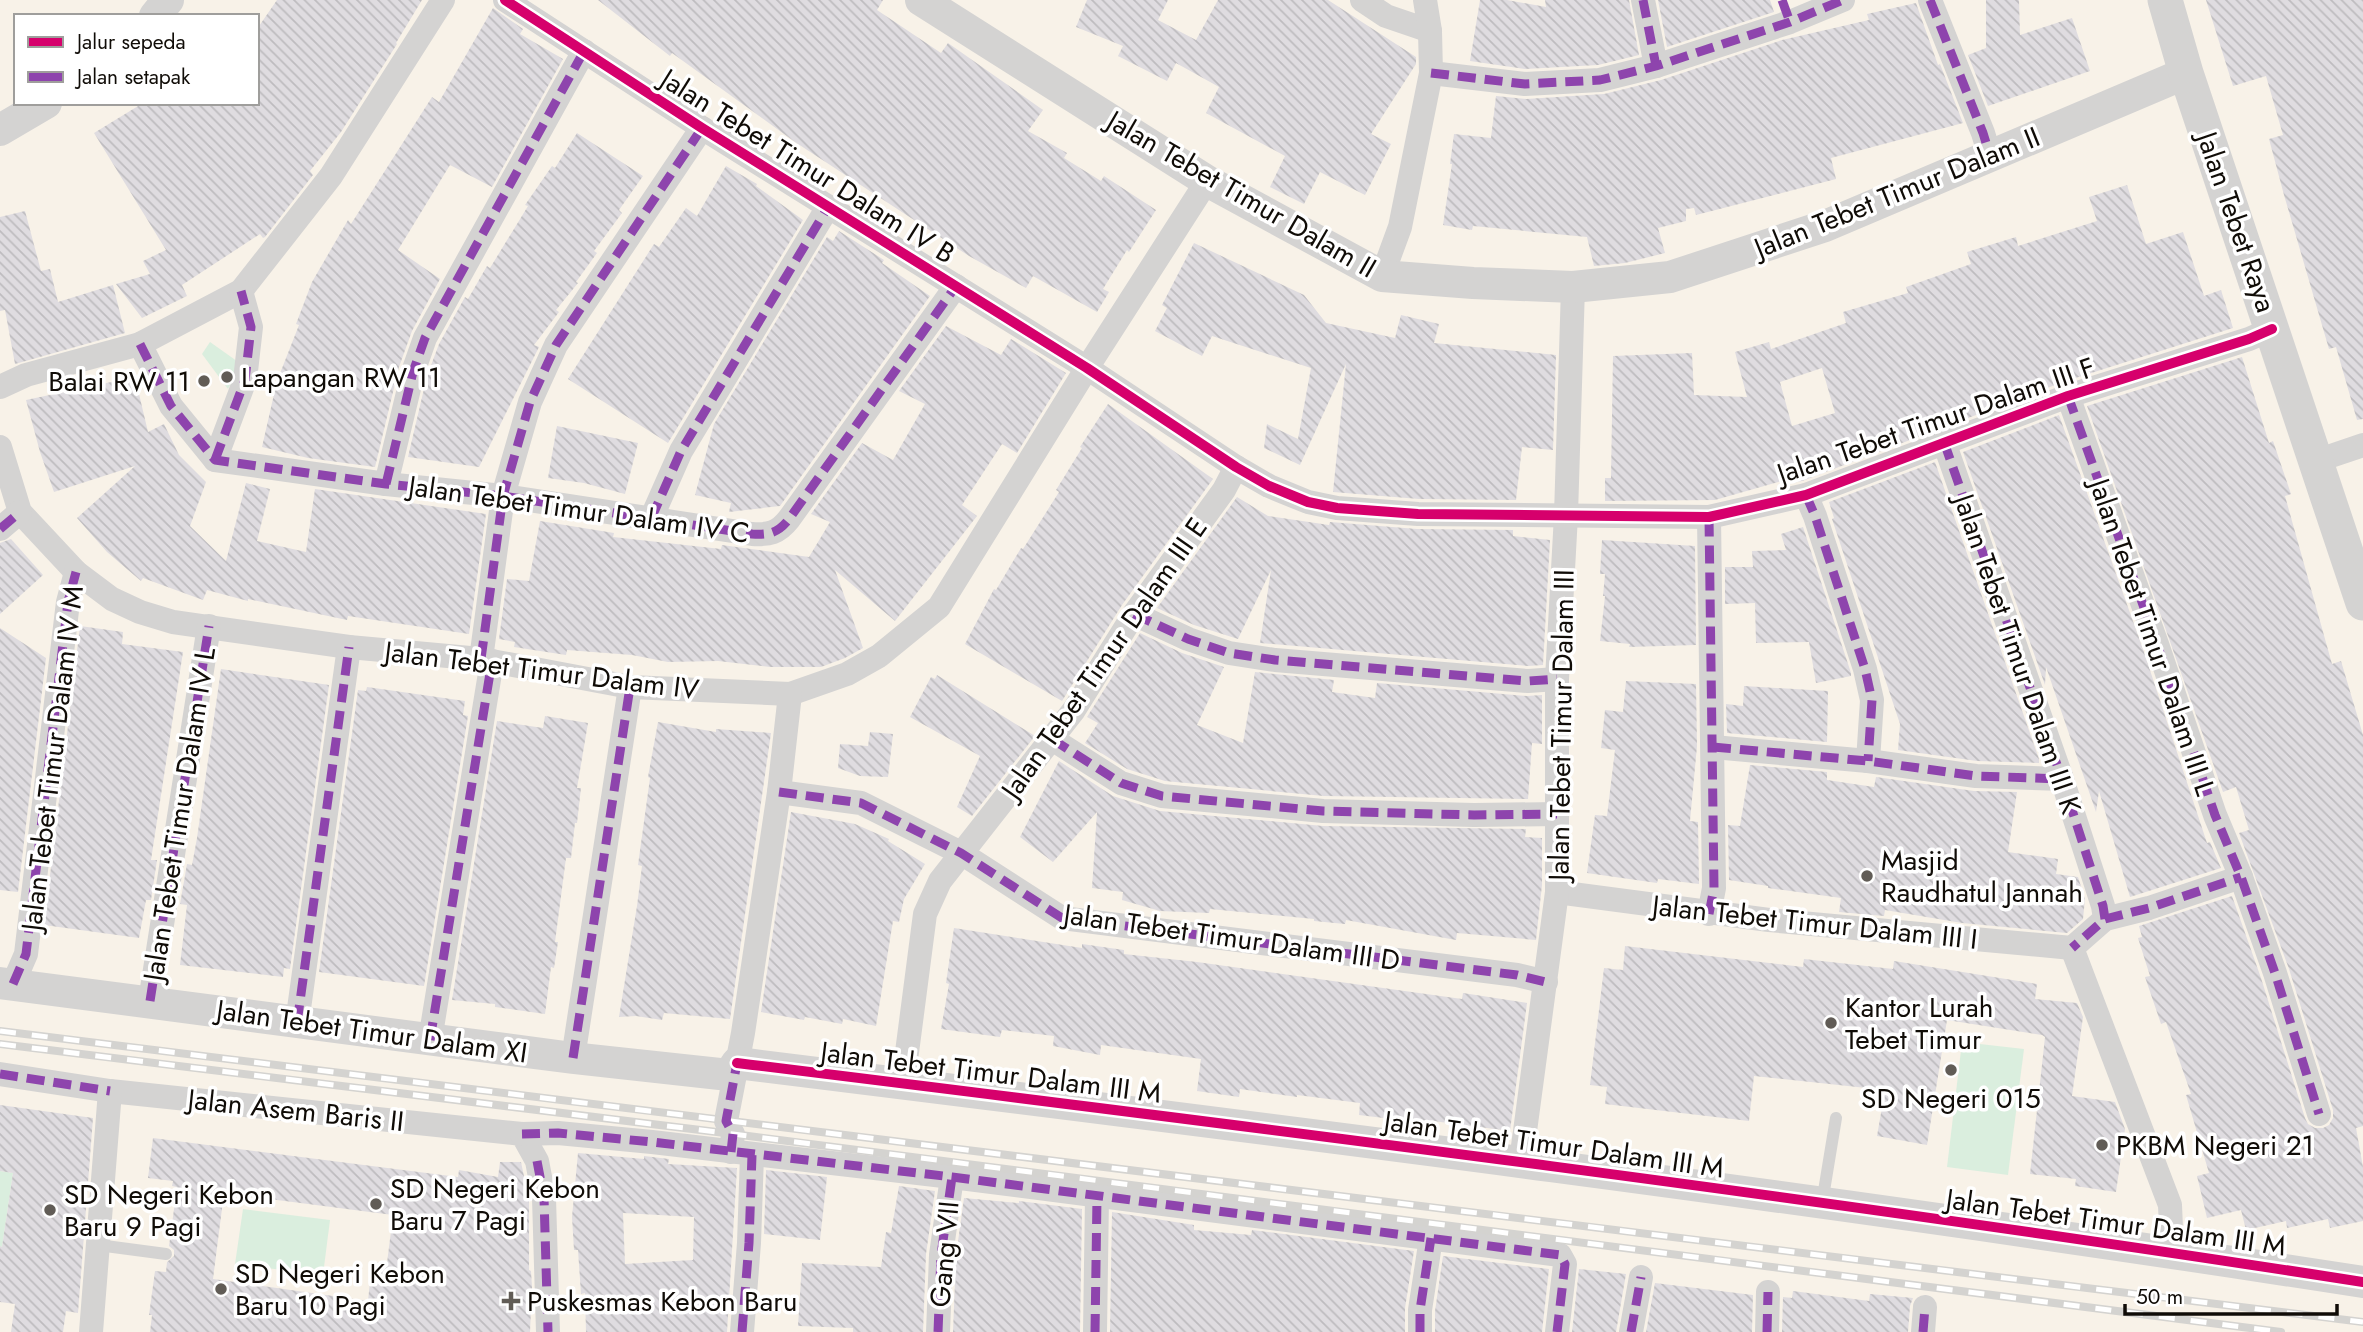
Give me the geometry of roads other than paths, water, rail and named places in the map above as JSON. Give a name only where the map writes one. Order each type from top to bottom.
[{"type":"main road","name":"Jalan Tebet Raya","points":[[2165,0],[2186,73],[2363,603]]},
{"type":"street","points":[[157,14],[168,0]]},
{"type":"street","points":[[0,387],[26,375],[140,344],[241,291],[331,176],[443,0]]},
{"type":"street","name":"Jalan Tebet Timur Dalam IV B","points":[[505,0],[702,128],[1087,368],[1236,467]]},
{"type":"street","name":"Jalan Tebet Timur Dalam II","points":[[921,0],[1207,181],[1382,276],[1473,283],[1573,287],[1670,276],[1825,226],[2186,73]]},
{"type":"street","points":[[1362,0],[1387,16],[1430,31]]},
{"type":"street","points":[[1382,276],[1400,227],[1432,73],[1425,0]]},
{"type":"street","points":[[1643,0],[1656,66]]},
{"type":"street","points":[[1432,73],[1494,81],[1548,83],[1600,80],[1656,66],[1786,11],[1843,0]]},
{"type":"street","points":[[1930,0],[1990,156]]},
{"type":"street","points":[[386,484],[413,372],[425,338],[584,51]]},
{"type":"street","points":[[0,130],[43,105]]},
{"type":"street","points":[[430,1040],[486,660],[503,496],[530,402],[556,345],[702,128]]},
{"type":"street","name":"Jalan Tebet Timur Dalam IV","points":[[0,447],[20,512],[76,572],[112,599],[140,612],[173,622],[349,647],[486,660],[630,687],[790,694],[847,674],[879,656],[939,607],[1207,181]]},
{"type":"street","points":[[651,519],[681,451],[828,207]]},
{"type":"street","name":"Jalan Tebet Timur Dalam IV C","points":[[215,460],[386,484],[503,496],[752,534],[768,534],[779,531],[956,286]]},
{"type":"street","name":"Jalan Tebet Timur Dalam III","points":[[1521,1161],[1558,892],[1557,678],[1566,514],[1573,287]]},
{"type":"street","points":[[215,460],[245,380],[251,327],[241,291]]},
{"type":"street","name":"Jalan Tebet Timur Dalam III F","points":[[1236,467],[1269,486],[1308,502],[1337,508],[1418,514],[1709,517],[1806,495],[2068,396],[2273,329]]},
{"type":"street","points":[[140,344],[171,406],[215,460]]},
{"type":"street","name":"Jalan Tebet Timur Dalam III L","points":[[2068,396],[2215,815],[2241,877],[2275,973],[2319,1114]]},
{"type":"street","name":"Jalan Tebet Timur Dalam III K","points":[[1944,442],[2062,779],[2105,919]]},
{"type":"street","points":[[2316,461],[2363,445]]},
{"type":"street","name":"Jalan Tebet Timur Dalam III E","points":[[903,1083],[925,914],[940,881],[1074,710],[1134,614],[1224,490],[1236,467]]},
{"type":"street","points":[[1806,495],[1815,516],[1872,700],[1868,761]]},
{"type":"street","points":[[0,529],[20,512]]},
{"type":"street","points":[[1709,517],[1714,888],[1709,914]]},
{"type":"street","name":"Jalan Tebet Timur Dalam IV M","points":[[7,984],[26,954],[68,602],[76,572]]},
{"type":"street","points":[[1134,614],[1188,639],[1229,653],[1275,660],[1528,681],[1557,678]]},
{"type":"street","name":"Jalan Tebet Timur Dalam IV L","points":[[150,1001],[209,626]]},
{"type":"street","points":[[297,1023],[349,647]]},
{"type":"street","points":[[573,1058],[630,687]]},
{"type":"street","points":[[742,1332],[741,1153],[726,1121],[779,792],[790,694]]},
{"type":"street","points":[[1052,739],[1121,783],[1162,796],[1323,811],[1557,814]]},
{"type":"street","points":[[1713,747],[1868,761],[1976,776],[2062,779]]},
{"type":"street","name":"Jalan Tebet Timur Dalam III D","points":[[779,792],[861,803],[961,853],[1062,919],[1517,975],[1546,982]]},
{"type":"street","points":[[2172,1252],[2170,1205],[2072,948],[2105,919],[2148,908],[2241,877]]},
{"type":"street","name":"Jalan Tebet Timur Dalam III I","points":[[1558,892],[1709,914],[2072,948]]},
{"type":"street","name":"Jalan Tebet Timur Dalam XI","points":[[7,984],[430,1040],[729,1075],[737,1063]]},
{"type":"street","name":"Jalan Tebet Timur Dalam III M","points":[[737,1063],[1521,1161],[2172,1252],[2363,1282]]},
{"type":"street","name":"Jalan Asem Baris II","points":[[0,1074],[110,1091],[522,1134],[570,1134],[952,1177],[1560,1255],[1565,1264],[1557,1332]]},
{"type":"street","points":[[91,1332],[110,1091]]},
{"type":"street","points":[[522,1134],[537,1161],[544,1198],[548,1332]]},
{"type":"street","name":"Gang VII","points":[[938,1332],[941,1255],[952,1177]]},
{"type":"street","points":[[1095,1332],[1097,1197]]},
{"type":"street","points":[[1419,1332],[1431,1238]]},
{"type":"street","points":[[1631,1332],[1641,1277]]},
{"type":"street","points":[[1767,1332],[1768,1292]]},
{"type":"street","points":[[1923,1332],[1925,1307]]},
{"type":"lane","points":[[1822,1203],[1836,1118]]},
{"type":"lane","points":[[97,1245],[166,1254]]},
{"type":"railway","points":[[0,1031],[2363,1322]]},
{"type":"railway","points":[[0,1044],[733,1134],[2281,1332]]},
{"type":"place","name":"Lapangan RW 11","points":[[227,377]]},
{"type":"place","name":"Balai RW 11","points":[[204,381]]},
{"type":"place","name":"Masjid Raudhatul Jannah","points":[[1867,876]]},
{"type":"place","name":"Kantor Lurah Tebet Timur","points":[[1831,1023]]},
{"type":"place","name":"SD Negeri 015","points":[[1951,1070]]},
{"type":"place","name":"PKBM Negeri 21","points":[[2102,1145]]},
{"type":"place","name":"SD Negeri Kebon Baru 7 Pagi","points":[[376,1204]]},
{"type":"place","name":"SD Negeri Kebon Baru 9 Pagi","points":[[50,1210]]},
{"type":"place","name":"SD Negeri Kebon Baru 10 Pagi","points":[[221,1289]]},
{"type":"place","name":"Puskesmas Kebon Baru","points":[[511,1301]]}]
